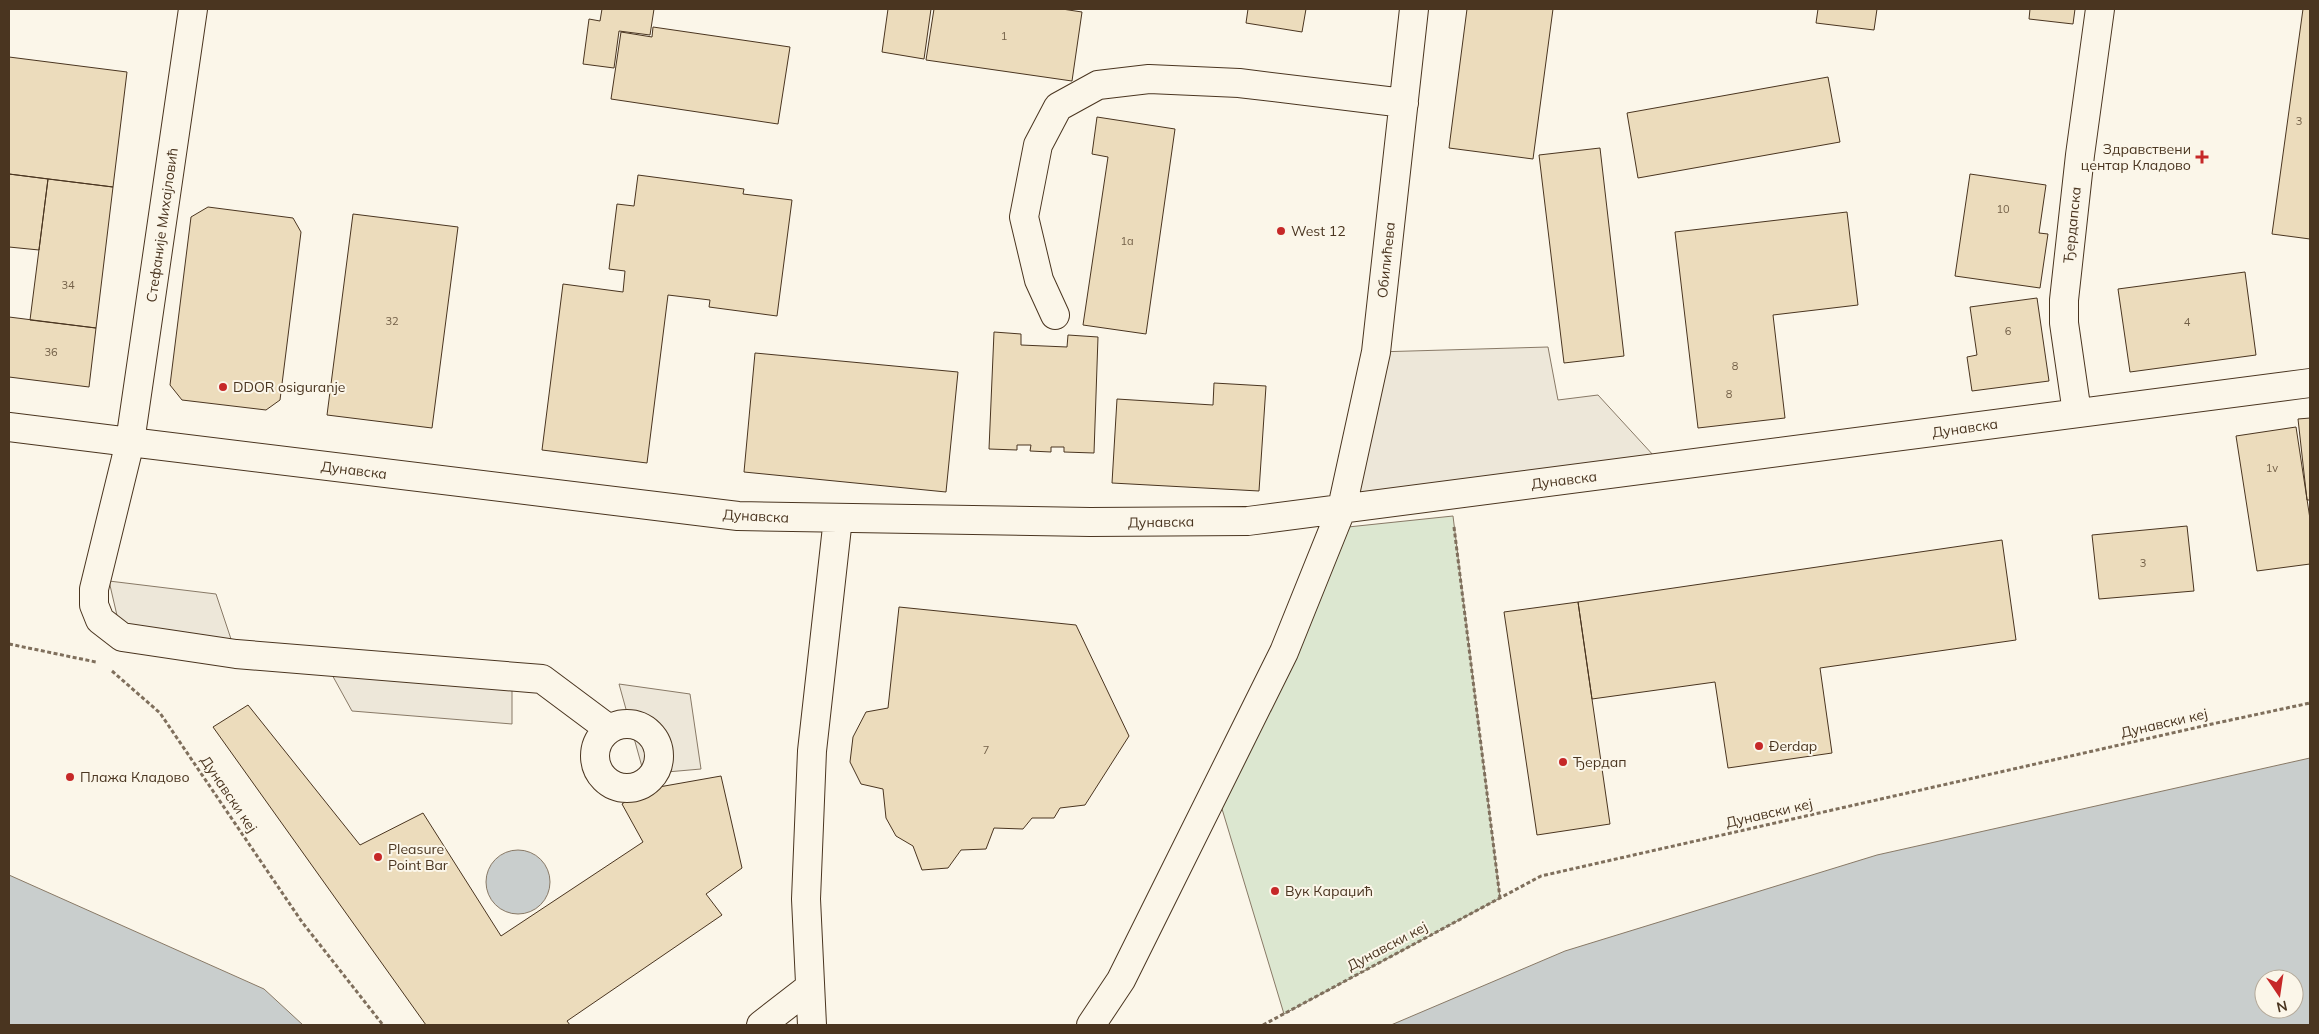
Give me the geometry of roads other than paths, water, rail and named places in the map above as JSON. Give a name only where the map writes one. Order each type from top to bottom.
[{"type":"street","name":"Стефаније Михајловић","points":[[194,9],[130,442],[94,589],[94,604],[100,620],[122,637],[236,654],[542,679],[609,729]]},
{"type":"street","name":"Обилићева","points":[[1091,1025],[1120,980],[1284,652],[1342,508],[1376,352],[1414,9]]},
{"type":"street","name":"Ђердапска","points":[[2077,413],[2064,322],[2064,300],[2080,155],[2100,9]]},
{"type":"street","points":[[1055,315],[1039,280],[1024,217],[1038,145],[1058,107],[1098,85],[1149,79],[1239,83],[1404,103]]},
{"type":"street","name":"Дунавска","points":[[9,427],[738,516],[1090,522],[1248,521],[2310,383]]},
{"type":"street","points":[[812,1025],[806,899],[812,751],[838,518]]},
{"type":"street","points":[[761,1025],[810,987]]},
{"type":"place","name":"Здравствени центар Кладово","points":[[2202,157]]},
{"type":"place","name":"West 12","points":[[1281,231]]},
{"type":"place","name":"DDOR osiguranje","points":[[223,387]]},
{"type":"place","name":"Đerdap","points":[[1759,746]]},
{"type":"place","name":"Ђердап","points":[[1563,762]]},
{"type":"place","name":"Плажа Кладово","points":[[70,777]]},
{"type":"place","name":"Pleasure Point Bar","points":[[378,857]]},
{"type":"place","name":"Вук Караџић","points":[[1275,891]]}]
